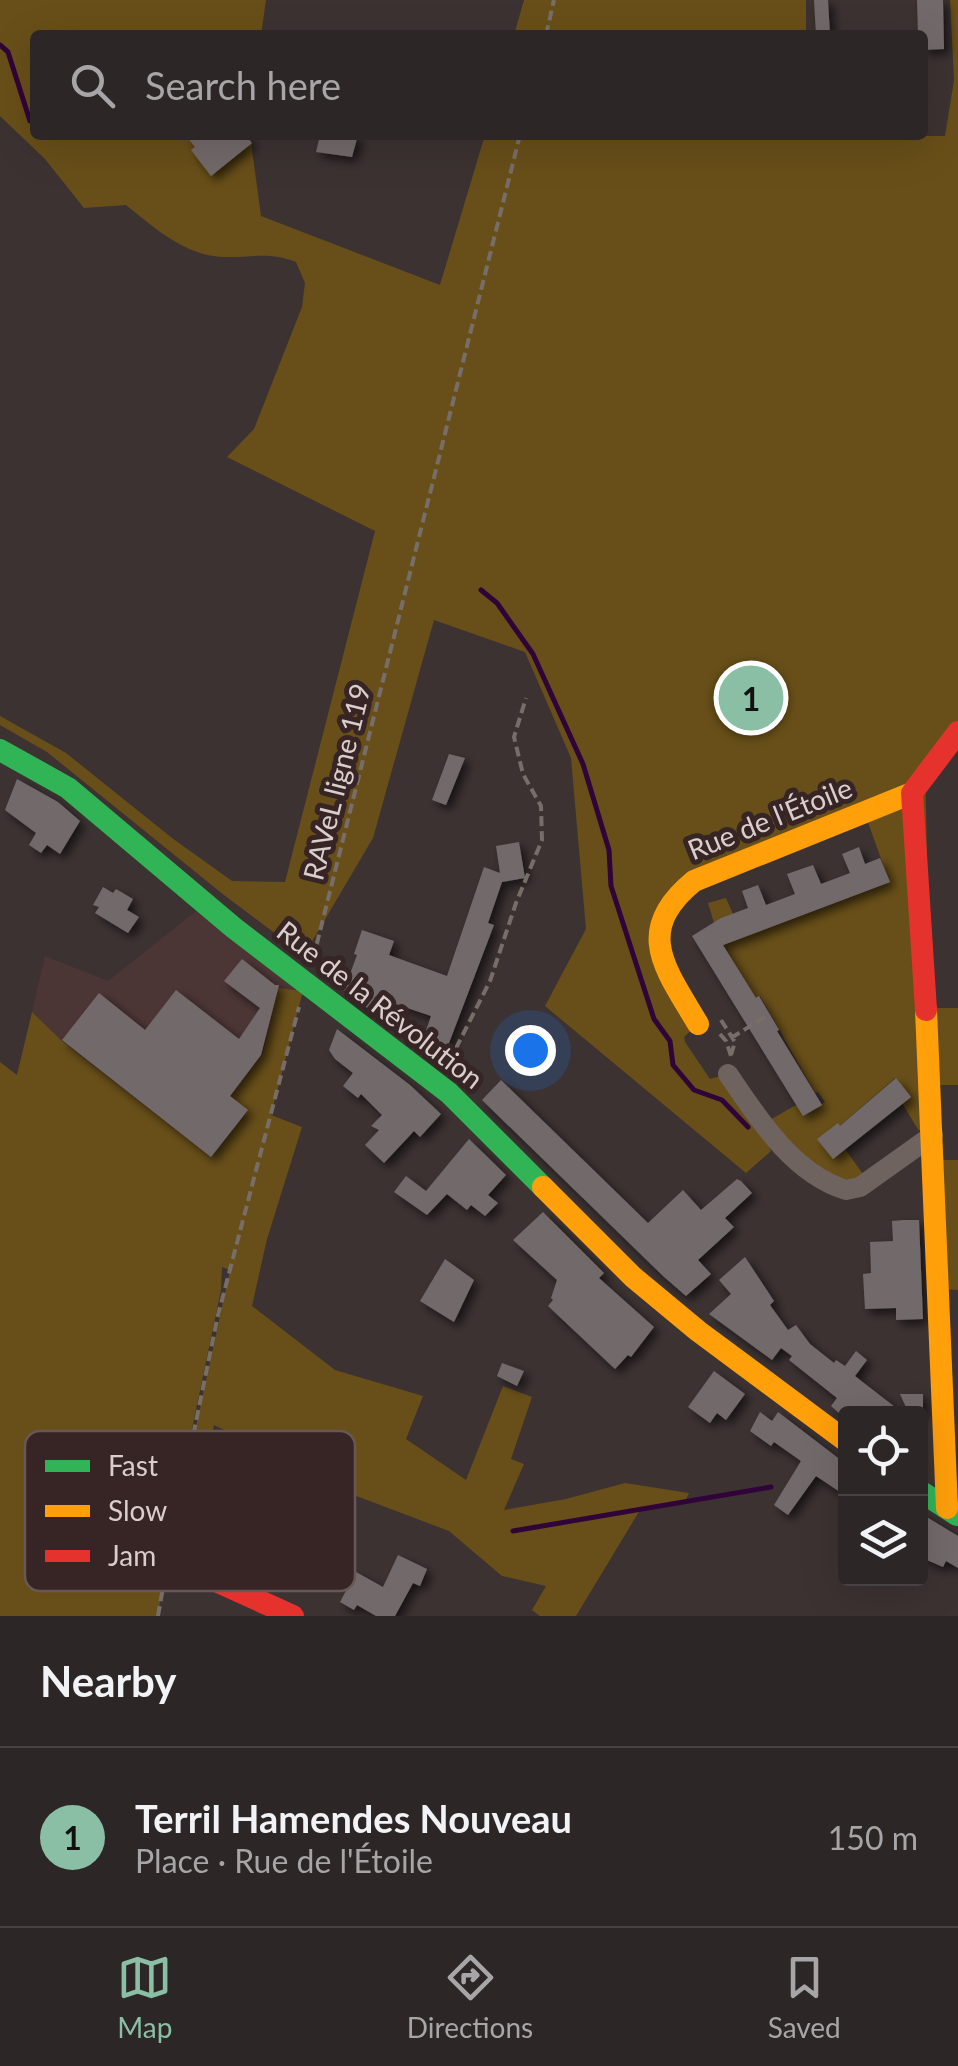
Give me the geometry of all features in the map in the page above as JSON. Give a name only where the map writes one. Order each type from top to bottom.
[{"type":"street","points":[[953,1512],[950,1295],[934,1135],[912,792],[958,732]]},
{"type":"street","name":"Rue de la Révolution","points":[[0,750],[68,788],[234,928],[438,1084],[633,1277],[698,1331],[838,1435]]},
{"type":"street","name":"Rue de l'Étoile","points":[[710,1022],[659,952],[658,920],[678,892],[694,881],[912,792]]},
{"type":"street","points":[[728,1074],[786,1152],[816,1176],[846,1190],[860,1187],[934,1135]]},
{"type":"street","points":[[928,1495],[953,1512]]},
{"type":"street","points":[[239,1591],[293,1616]]},
{"type":"path","points":[[547,30],[554,0]]},
{"type":"path","name":"RAVeL ligne 119","points":[[195,1431],[218,1315],[306,984],[519,140]]},
{"type":"path","points":[[438,1084],[490,981],[542,840],[541,806],[523,774],[514,737],[526,698]]},
{"type":"path","points":[[729,1039],[768,1015]]},
{"type":"path","points":[[710,1022],[729,1039]]},
{"type":"path","points":[[710,1022],[729,1039]]},
{"type":"path","name":"RAVeL ligne 119","points":[[158,1616],[163,1591]]},
{"type":"shaded area","points":[[0,0],[266,0],[262,30],[30,30],[30,140],[251,140],[261,216],[440,285],[484,140],[928,140],[928,136],[945,136],[954,80],[950,0],[958,0],[958,744],[925,766],[933,1117],[919,1131],[902,1103],[910,1096],[895,1078],[840,1126],[818,1138],[845,1149],[865,1177],[844,1184],[800,1155],[770,1120],[796,1105],[804,1116],[825,1102],[815,1093],[760,996],[756,998],[718,936],[708,903],[726,898],[733,914],[889,881],[865,814],[730,866],[658,920],[698,1024],[684,1037],[685,1042],[710,1079],[728,1074],[754,1111],[771,1151],[746,1173],[545,1006],[586,929],[571,758],[525,652],[434,620],[373,838],[304,955],[47,752],[0,725],[0,716],[66,753],[232,881],[285,882],[375,531],[227,457],[254,429],[302,307],[305,283],[296,262],[269,256],[224,257],[196,252],[171,239],[126,205],[84,208],[45,159],[0,116]]},
{"type":"shaded area","points":[[524,0],[806,0],[806,30],[515,30]]},
{"type":"shaded area","points":[[200,908],[303,991],[278,988],[262,1055],[231,1095],[249,1111],[211,1157],[62,1041],[32,1012],[45,956],[108,981]]},
{"type":"shaded area","points":[[278,988],[303,991],[271,1115],[302,1127],[267,1239],[252,1306],[335,1370],[423,1396],[406,1439],[466,1480],[503,1386],[532,1397],[511,1459],[524,1464],[504,1510],[625,1483],[689,1493],[685,1502],[640,1510],[576,1616],[540,1616],[532,1610],[546,1586],[502,1576],[449,1531],[355,1495],[355,1431],[226,1431],[214,1425],[213,1431],[195,1431],[230,1270],[222,1267],[221,1290],[191,1431],[25,1431],[25,1591],[161,1591],[158,1616],[0,1616],[0,1062],[17,1075],[32,1012],[62,1041],[211,1157],[248,1111],[230,1096],[262,1055]]},
{"type":"shaded area","points":[[930,1008],[958,1008],[958,1085],[935,1085]]},
{"type":"shaded area","points":[[941,1160],[958,1160],[958,1290],[946,1289]]},
{"type":"building","points":[[814,0],[828,0],[830,30],[816,30]]},
{"type":"building","points":[[917,0],[943,0],[944,49],[928,50],[928,30],[918,30]]},
{"type":"building","points":[[190,140],[252,143],[211,176],[191,150],[195,147]]},
{"type":"building","points":[[319,140],[357,140],[352,157],[316,152]]},
{"type":"building","points":[[449,754],[465,758],[446,805],[432,800]]},
{"type":"building","points":[[17,779],[58,802],[80,821],[60,854],[47,845],[41,853],[29,845],[36,833],[5,810]]},
{"type":"building","points":[[519,842],[525,878],[502,882],[488,923],[494,925],[441,1064],[429,1055],[433,1046],[422,1042],[431,1016],[375,997],[371,1011],[344,990],[362,930],[394,941],[389,955],[447,976],[484,867],[500,873],[496,846]]},
{"type":"building","points":[[859,847],[865,864],[880,858],[890,882],[723,945],[756,998],[759,996],[822,1105],[803,1116],[692,936],[721,918],[748,908],[742,891],[758,885],[766,905],[795,894],[787,874],[813,865],[821,884],[850,873],[842,854]]},
{"type":"building","points":[[103,887],[133,899],[127,910],[139,917],[128,933],[95,913],[99,907],[93,905]]},
{"type":"building","points":[[242,959],[279,985],[261,1055],[230,1096],[248,1110],[211,1157],[62,1040],[99,993],[145,1030],[176,990],[239,1039],[260,1008],[224,981]]},
{"type":"building","points":[[337,1029],[441,1114],[420,1137],[414,1131],[384,1163],[365,1145],[379,1130],[371,1126],[382,1115],[361,1094],[358,1098],[343,1086],[353,1073],[329,1050]]},
{"type":"building","points":[[896,1078],[911,1097],[833,1159],[817,1139],[838,1123],[840,1126]]},
{"type":"building","points":[[501,1080],[648,1223],[683,1190],[701,1210],[737,1179],[741,1181],[752,1193],[725,1218],[734,1227],[698,1260],[711,1274],[686,1296],[663,1276],[482,1100]]},
{"type":"building","points":[[469,1139],[506,1175],[488,1195],[498,1203],[485,1216],[471,1205],[467,1210],[447,1194],[427,1215],[394,1192],[406,1176],[426,1191]]},
{"type":"building","points":[[543,1212],[604,1273],[599,1278],[654,1327],[631,1357],[628,1355],[615,1369],[548,1306],[557,1280],[513,1240]]},
{"type":"building","points":[[919,1220],[923,1319],[896,1320],[896,1308],[865,1309],[863,1274],[871,1273],[870,1242],[893,1241],[892,1221]]},
{"type":"building","points":[[745,1257],[788,1330],[796,1325],[810,1344],[834,1363],[836,1360],[845,1366],[856,1351],[867,1360],[855,1376],[894,1406],[838,1406],[838,1412],[831,1406],[837,1398],[789,1360],[792,1356],[781,1348],[772,1360],[709,1314],[731,1294],[719,1280]]},
{"type":"building","points":[[445,1259],[474,1280],[454,1322],[420,1301]]},
{"type":"building","points":[[502,1363],[524,1371],[517,1386],[497,1376]]},
{"type":"building","points":[[714,1371],[745,1394],[726,1420],[717,1413],[710,1423],[688,1407]]},
{"type":"building","points":[[900,1394],[923,1394],[923,1406],[905,1406]]},
{"type":"building","points":[[760,1412],[772,1421],[778,1412],[838,1458],[838,1491],[816,1476],[788,1515],[774,1505],[801,1461],[750,1431]]},
{"type":"building","points":[[928,1518],[958,1536],[958,1568],[946,1561],[943,1567],[928,1560]]},
{"type":"building","points":[[398,1555],[427,1569],[420,1586],[413,1583],[395,1616],[376,1616],[357,1605],[354,1610],[340,1602],[346,1591],[355,1591],[356,1572],[383,1587]]},
{"type":"waterway","points":[[0,45],[8,52],[30,121]]},
{"type":"waterway","points":[[481,590],[497,603],[533,654],[583,764],[609,850],[611,886],[654,1019],[670,1041],[673,1065],[694,1090],[722,1100],[748,1127]]},
{"type":"waterway","points":[[513,1531],[771,1487]]},
{"type":"traffic: fast","points":[[0,750],[68,788],[234,928],[449,1093],[543,1187]]},
{"type":"traffic: fast","points":[[928,1496],[957,1515]]},
{"type":"traffic: slow","points":[[698,1024],[675,985],[661,950],[664,917],[675,899],[694,881],[912,793]]},
{"type":"traffic: slow","points":[[926,1010],[947,1508]]},
{"type":"traffic: slow","points":[[543,1187],[633,1277],[698,1331],[838,1435]]},
{"type":"traffic: jam","points":[[926,1010],[912,793],[958,732]]},
{"type":"traffic: jam","points":[[238,1591],[293,1616]]},
{"type":"place","name":"Terril Hamendes Nouveau","points":[[751,698]]}]
